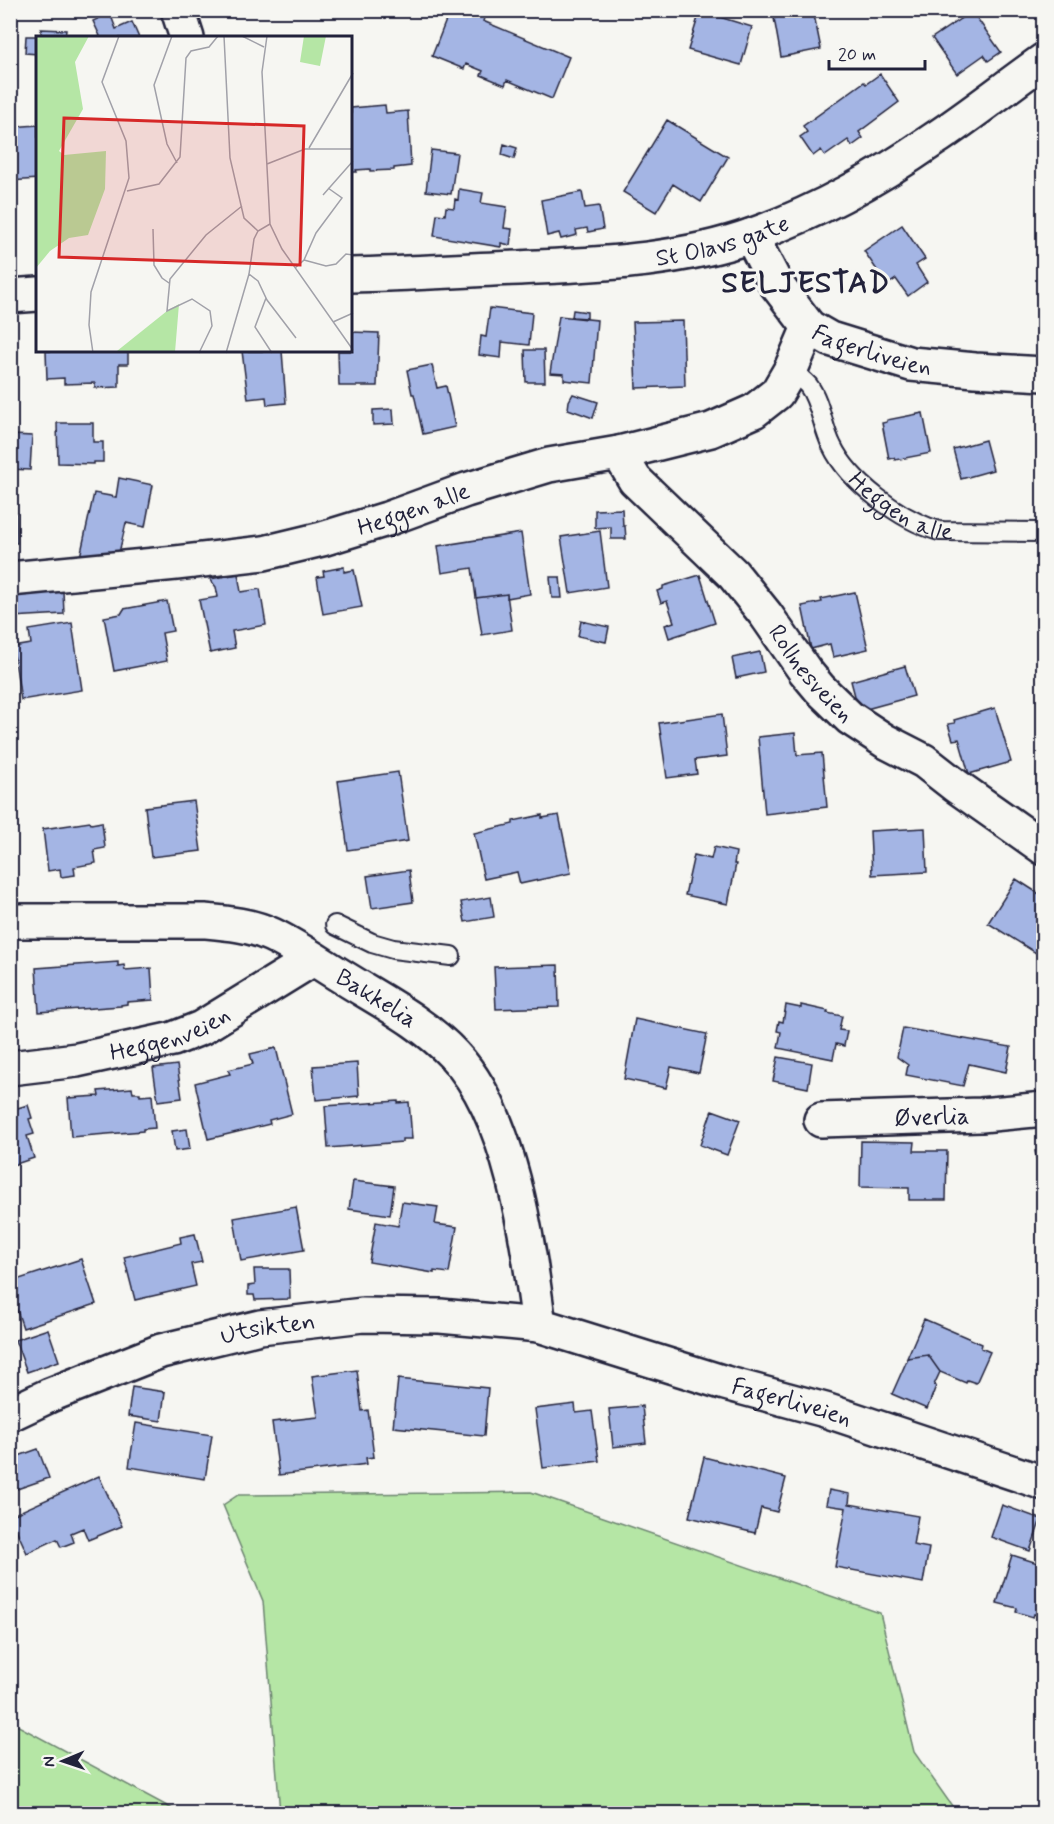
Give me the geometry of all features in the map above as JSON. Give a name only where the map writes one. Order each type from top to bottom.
[{"type":"street","points":[[178,10],[187,36]]},
{"type":"street","name":"St Olavs gate","points":[[352,275],[637,260],[674,255],[751,236],[798,217],[845,194],[891,167],[934,140],[1044,60]]},
{"type":"street","name":"Fagerliveien","points":[[751,236],[776,284],[809,327],[830,339],[911,364],[1044,374]]},
{"type":"street","points":[[10,296],[36,294]]},
{"type":"street","name":"Heggen alle","points":[[10,579],[264,553],[322,539],[387,519],[466,490],[549,465],[619,453],[711,430],[754,411],[777,393],[791,369],[809,327]]},
{"type":"street","name":"Rollnesveien","points":[[619,453],[634,480],[733,574],[766,615],[805,671],[850,718],[885,741],[924,761],[1044,848]]},
{"type":"street","name":"Bakkelia","points":[[10,921],[205,921],[236,924],[270,934],[418,1024],[454,1055],[478,1088],[497,1124],[517,1194],[532,1271],[539,1325]]},
{"type":"street","name":"Heggenveien","points":[[10,1068],[77,1060],[173,1039],[201,1028],[313,959]]},
{"type":"street","name":"Øverlia","points":[[821,1120],[981,1115],[1044,1109]]},
{"type":"street","name":"Utsikten","points":[[10,1414],[50,1395],[161,1351],[260,1327],[363,1315],[440,1316],[539,1325]]},
{"type":"street","name":"Fagerliveien","points":[[539,1325],[726,1383],[825,1410],[1044,1483]]},
{"type":"lane","name":"Heggen alle","points":[[791,369],[814,395],[830,444],[838,458],[872,493],[910,519],[924,526],[947,531],[1044,532]]},
{"type":"lane","points":[[335,925],[382,946],[451,956]]},
{"type":"green space","points":[[531,1492],[880,1613],[914,1752],[957,1813],[280,1813],[263,1601],[223,1505],[238,1495]]},
{"type":"green space","points":[[11,1722],[180,1813],[11,1813]]},
{"type":"building","points":[[450,10],[473,10],[485,16],[483,21],[569,57],[552,99],[507,80],[505,85],[481,75],[483,71],[466,64],[464,69],[432,56]]},
{"type":"building","points":[[813,10],[821,49],[781,57],[774,18]]},
{"type":"building","points":[[700,11],[752,27],[741,65],[688,50]]},
{"type":"building","points":[[972,11],[1001,52],[988,61],[984,55],[957,74],[932,38]]},
{"type":"building","points":[[110,13],[116,29],[132,22],[138,36],[100,36],[93,21]]},
{"type":"building","points":[[41,29],[66,30],[65,36],[41,36]]},
{"type":"building","points":[[26,36],[36,36],[36,54],[25,53]]},
{"type":"building","points":[[880,74],[899,102],[859,132],[863,138],[852,146],[848,140],[825,156],[821,150],[813,156],[800,137],[807,132],[803,126],[864,82],[866,84]]},
{"type":"building","points":[[385,105],[386,113],[408,111],[411,166],[394,168],[394,170],[370,171],[370,169],[352,172],[352,108]]},
{"type":"building","points":[[667,120],[728,157],[701,202],[673,184],[656,212],[623,192]]},
{"type":"building","points":[[36,125],[36,179],[10,181],[10,127]]},
{"type":"building","points":[[504,144],[517,148],[514,159],[502,155]]},
{"type":"building","points":[[431,150],[457,153],[451,194],[426,191]]},
{"type":"building","points":[[459,189],[483,193],[481,203],[507,207],[504,228],[512,229],[510,245],[501,243],[501,247],[434,236],[437,214],[445,215],[446,207],[454,208],[455,199],[458,200]]},
{"type":"building","points":[[582,192],[585,208],[599,206],[603,229],[588,232],[587,228],[576,230],[577,235],[561,239],[559,233],[547,236],[541,200]]},
{"type":"building","points":[[902,225],[925,259],[916,265],[927,282],[908,296],[896,279],[887,285],[864,251]]},
{"type":"building","points":[[490,308],[532,313],[529,345],[502,342],[501,358],[479,355],[481,336],[486,337]]},
{"type":"building","points":[[573,310],[587,312],[587,318],[572,317]]},
{"type":"building","points":[[559,316],[597,320],[592,383],[564,380],[564,374],[550,373]]},
{"type":"building","points":[[683,321],[685,386],[636,388],[633,322]]},
{"type":"building","points":[[352,332],[379,333],[377,386],[339,386],[338,352],[352,352]]},
{"type":"building","points":[[525,350],[544,350],[545,382],[526,382]]},
{"type":"building","points":[[46,352],[128,352],[128,364],[119,364],[119,387],[95,388],[95,383],[64,384],[64,378],[47,379]]},
{"type":"building","points":[[242,352],[282,352],[286,403],[267,405],[266,397],[248,399]]},
{"type":"building","points":[[432,365],[437,388],[446,386],[455,427],[423,434],[407,370]]},
{"type":"building","points":[[573,394],[598,402],[593,418],[568,409]]},
{"type":"building","points":[[393,409],[394,424],[373,425],[373,410]]},
{"type":"building","points":[[923,413],[931,453],[895,460],[894,458],[889,459],[882,423]]},
{"type":"building","points":[[57,423],[93,423],[93,442],[103,442],[103,462],[58,463]]},
{"type":"building","points":[[10,425],[13,425],[13,435],[32,436],[30,470],[10,469]]},
{"type":"building","points":[[985,440],[993,470],[961,479],[953,449]]},
{"type":"building","points":[[119,478],[153,485],[145,527],[126,523],[119,553],[80,557],[94,493],[116,497]]},
{"type":"building","points":[[10,494],[16,494],[17,543],[10,543]]},
{"type":"building","points":[[622,509],[626,539],[611,539],[611,527],[595,528],[595,510]]},
{"type":"building","points":[[600,531],[607,587],[570,593],[561,537]]},
{"type":"building","points":[[521,533],[530,594],[507,598],[507,594],[476,598],[472,568],[442,573],[438,546]]},
{"type":"building","points":[[344,567],[344,572],[354,570],[362,607],[323,614],[317,577],[324,576],[323,571]]},
{"type":"building","points":[[238,574],[241,592],[260,589],[266,625],[232,631],[235,648],[210,653],[199,600],[218,597],[216,587],[210,579]]},
{"type":"building","points":[[700,575],[715,623],[669,638],[665,625],[674,622],[667,601],[661,603],[657,591],[663,589],[663,586]]},
{"type":"building","points":[[550,577],[560,577],[562,598],[552,598]]},
{"type":"building","points":[[63,591],[64,614],[12,617],[10,594]]},
{"type":"building","points":[[855,592],[868,649],[833,657],[830,644],[811,649],[802,606],[822,602],[821,599]]},
{"type":"building","points":[[507,594],[512,630],[482,635],[476,598]]},
{"type":"building","points":[[167,601],[173,631],[162,633],[167,661],[114,671],[104,617],[121,614],[124,609]]},
{"type":"building","points":[[581,621],[609,627],[606,642],[578,636]]},
{"type":"building","points":[[72,623],[82,690],[21,700],[13,647],[31,644],[29,630]]},
{"type":"building","points":[[760,652],[764,672],[736,678],[732,658]]},
{"type":"building","points":[[905,666],[914,696],[859,711],[851,681]]},
{"type":"building","points":[[995,708],[1011,762],[969,774],[959,739],[953,740],[948,724],[955,723],[954,720]]},
{"type":"building","points":[[722,714],[727,756],[695,760],[697,774],[667,778],[659,723]]},
{"type":"building","points":[[795,733],[797,755],[822,753],[827,807],[765,814],[758,737]]},
{"type":"building","points":[[398,772],[408,841],[348,850],[338,781]]},
{"type":"building","points":[[194,801],[201,851],[151,857],[145,807]]},
{"type":"building","points":[[542,815],[542,818],[559,815],[571,873],[520,884],[517,872],[484,879],[474,833]]},
{"type":"building","points":[[90,822],[91,824],[102,822],[105,848],[94,850],[96,863],[74,867],[75,875],[61,877],[60,869],[48,871],[43,829]]},
{"type":"building","points":[[925,828],[927,872],[872,875],[870,831]]},
{"type":"building","points":[[714,847],[736,852],[734,864],[736,864],[728,904],[685,895],[694,855],[711,859]]},
{"type":"building","points":[[409,870],[413,902],[372,908],[367,876]]},
{"type":"building","points":[[1016,879],[1044,897],[1044,958],[988,923]]},
{"type":"building","points":[[491,897],[494,917],[465,922],[461,902]]},
{"type":"building","points":[[118,962],[118,966],[124,965],[125,970],[151,968],[153,1000],[127,1002],[121,1006],[39,1012],[36,968]]},
{"type":"building","points":[[558,965],[559,1007],[496,1009],[494,967]]},
{"type":"building","points":[[786,1005],[801,1008],[801,1005],[842,1016],[839,1030],[847,1031],[844,1046],[836,1044],[833,1059],[778,1048],[781,1032],[777,1031],[779,1021],[783,1022]]},
{"type":"building","points":[[635,1019],[707,1034],[699,1073],[671,1067],[666,1088],[624,1079]]},
{"type":"building","points":[[903,1028],[1011,1047],[1006,1072],[969,1064],[963,1086],[906,1075],[908,1065],[897,1057]]},
{"type":"building","points":[[276,1048],[292,1114],[269,1120],[270,1124],[208,1139],[195,1083],[230,1074],[228,1070],[253,1064],[250,1054]]},
{"type":"building","points":[[778,1057],[812,1063],[808,1088],[773,1081]]},
{"type":"building","points":[[357,1063],[359,1096],[316,1100],[313,1066]]},
{"type":"building","points":[[177,1065],[182,1098],[158,1101],[153,1068]]},
{"type":"building","points":[[132,1088],[133,1093],[140,1093],[140,1096],[152,1095],[155,1128],[71,1137],[68,1098],[99,1096],[98,1091]]},
{"type":"building","points":[[10,1099],[14,1109],[28,1105],[32,1118],[29,1119],[34,1134],[27,1136],[34,1158],[10,1166]]},
{"type":"building","points":[[398,1101],[398,1103],[409,1102],[412,1139],[402,1139],[402,1142],[328,1148],[325,1106]]},
{"type":"building","points":[[712,1110],[740,1120],[727,1155],[700,1145]]},
{"type":"building","points":[[187,1129],[190,1149],[175,1151],[172,1131]]},
{"type":"building","points":[[861,1141],[915,1142],[914,1151],[947,1151],[946,1200],[909,1200],[909,1188],[860,1187]]},
{"type":"building","points":[[1044,1150],[1044,1188],[1042,1188],[1035,1151]]},
{"type":"building","points":[[353,1181],[394,1186],[390,1215],[349,1209]]},
{"type":"building","points":[[402,1202],[438,1207],[435,1224],[457,1227],[449,1273],[434,1271],[434,1273],[369,1262],[376,1222],[398,1226]]},
{"type":"building","points":[[296,1207],[304,1250],[241,1261],[234,1218]]},
{"type":"building","points":[[195,1234],[202,1262],[191,1264],[196,1286],[135,1300],[124,1257],[181,1243],[180,1237]]},
{"type":"building","points":[[81,1259],[96,1304],[23,1328],[10,1290],[10,1282]]},
{"type":"building","points":[[254,1269],[289,1269],[290,1299],[255,1300],[254,1295],[248,1295],[248,1286],[255,1285]]},
{"type":"building","points":[[924,1319],[982,1344],[981,1348],[990,1352],[976,1383],[967,1380],[966,1383],[940,1372],[928,1355],[907,1358]]},
{"type":"building","points":[[48,1329],[59,1361],[27,1372],[15,1340]]},
{"type":"building","points":[[928,1355],[940,1372],[927,1409],[892,1394],[908,1358]]},
{"type":"building","points":[[357,1370],[362,1411],[368,1410],[374,1457],[366,1458],[367,1464],[279,1475],[272,1422],[318,1417],[312,1376]]},
{"type":"building","points":[[398,1379],[488,1388],[484,1436],[393,1427]]},
{"type":"building","points":[[132,1387],[165,1392],[161,1421],[128,1416]]},
{"type":"building","points":[[575,1404],[576,1413],[592,1411],[599,1461],[543,1468],[535,1409]]},
{"type":"building","points":[[642,1406],[646,1443],[613,1447],[609,1409]]},
{"type":"building","points":[[136,1423],[212,1435],[205,1479],[129,1467]]},
{"type":"building","points":[[38,1449],[49,1478],[17,1489],[10,1471],[10,1459]]},
{"type":"building","points":[[704,1457],[786,1478],[777,1512],[761,1508],[755,1533],[689,1517]]},
{"type":"building","points":[[99,1476],[122,1526],[88,1540],[83,1528],[71,1533],[74,1542],[61,1547],[57,1539],[27,1553],[10,1516]]},
{"type":"building","points":[[829,1490],[850,1494],[849,1504],[918,1516],[913,1545],[929,1548],[923,1583],[835,1567],[846,1508],[826,1505]]},
{"type":"building","points":[[1002,1505],[1041,1519],[1030,1551],[991,1537]]},
{"type":"building","points":[[1012,1555],[1044,1565],[1044,1617],[1034,1614],[1033,1617],[1016,1612],[1017,1608],[997,1603]]},
{"type":"district","name":"SELJESTAD","points":[[806,282]]}]
